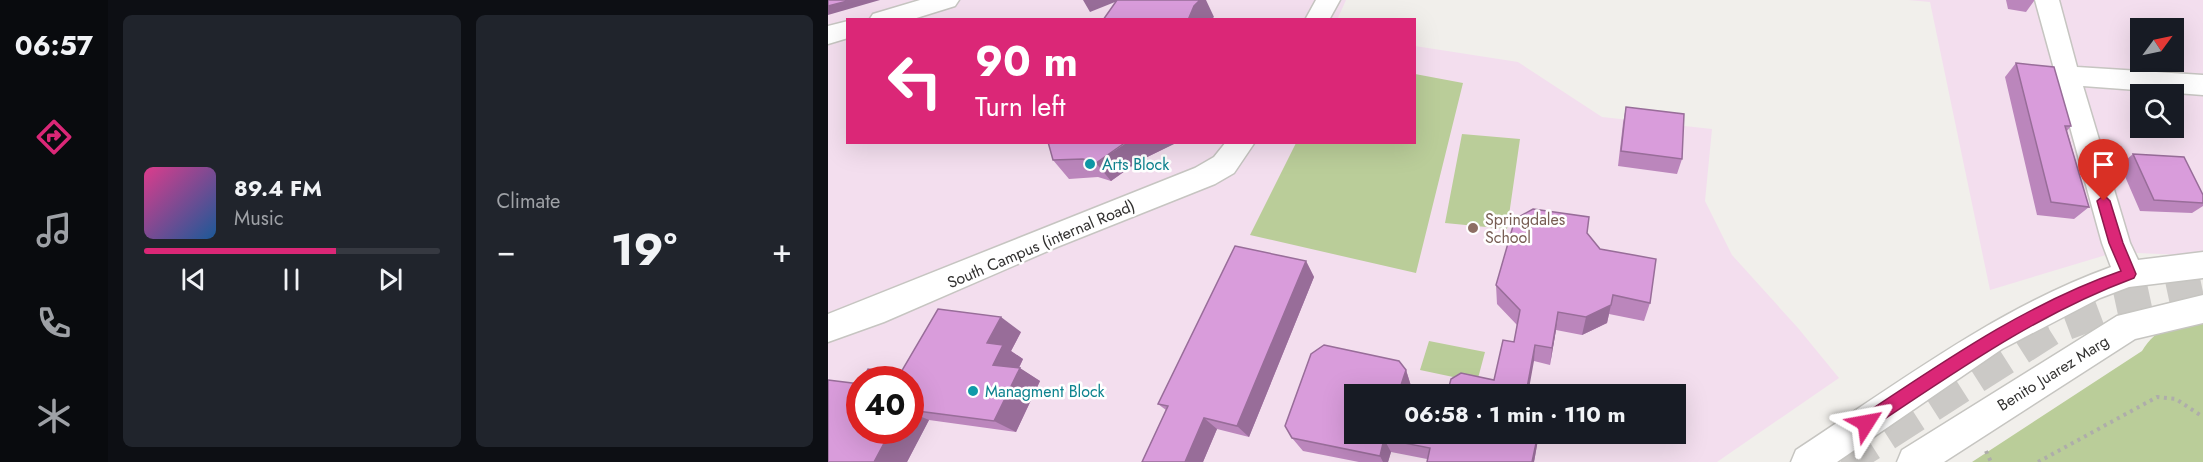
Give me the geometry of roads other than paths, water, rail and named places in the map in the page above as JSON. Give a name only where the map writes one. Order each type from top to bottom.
[{"type":"street","points":[[888,18],[947,0]]},
{"type":"street","points":[[1318,18],[1328,0]]},
{"type":"street","points":[[2047,0],[2116,243],[2129,274]]},
{"type":"street","points":[[828,35],[846,30]]},
{"type":"street","points":[[2067,76],[2203,85]]},
{"type":"street","name":"South Campus (internal Road)","points":[[828,328],[893,304],[1047,238],[1205,176],[1224,165],[1240,144]]},
{"type":"street","points":[[1808,462],[1991,339],[2090,288],[2129,274],[2203,266]]},
{"type":"street","name":"Benito Juarez Marg","points":[[1914,462],[2128,326],[2203,309]]},
{"type":"tunnel","points":[[1841,462],[2049,329],[2110,306],[2203,286]]},
{"type":"place","name":"Arts Block","points":[[1090,164]]},
{"type":"place","name":"Springdales School","points":[[1473,228]]},
{"type":"place","name":"Managment Block","points":[[973,391]]}]
